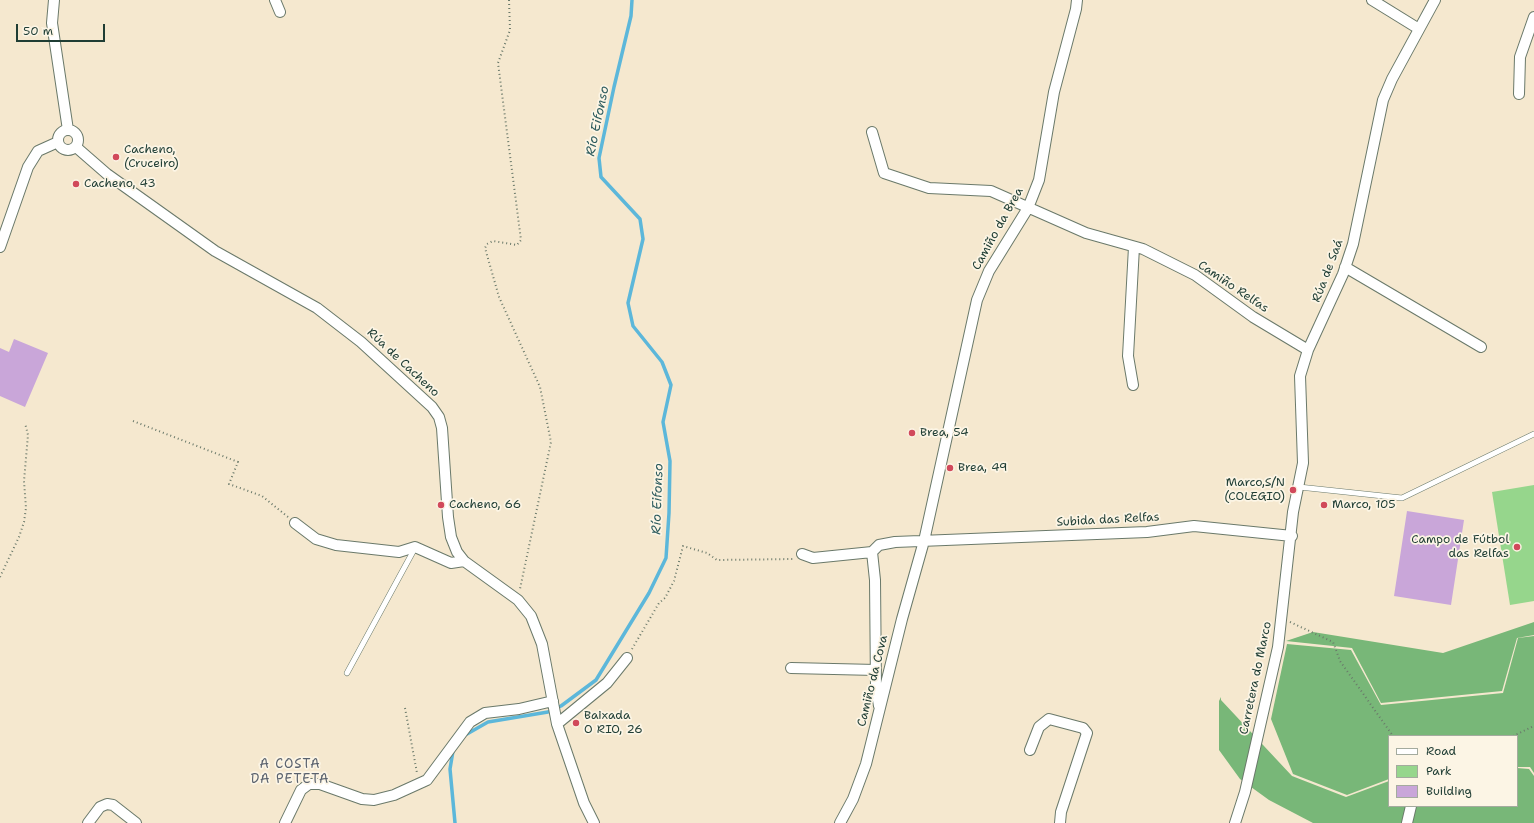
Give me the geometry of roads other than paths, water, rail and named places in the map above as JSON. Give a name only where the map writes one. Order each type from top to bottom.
[{"type":"street","points":[[54,0],[52,23],[68,130]]},
{"type":"street","points":[[275,0],[280,12]]},
{"type":"street","name":"Camiño da Brea","points":[[924,541],[977,300],[989,271],[1028,208],[1039,180],[1054,92],[1076,9],[1077,0]]},
{"type":"street","points":[[1372,0],[1419,29]]},
{"type":"street","name":"Rúa de Saá","points":[[1292,536],[1293,512],[1303,463],[1300,376],[1308,350],[1346,267],[1353,244],[1383,100],[1392,79],[1435,0]]},
{"type":"street","points":[[1519,94],[1520,57],[1534,17]]},
{"type":"street","points":[[68,130],[74,132],[78,136],[79,142],[76,147],[71,150],[66,150],[61,147],[58,142],[59,136],[68,130]]},
{"type":"street","name":"Camiño Relfas","points":[[872,132],[884,173],[929,188],[991,191],[1086,233],[1143,249],[1195,275],[1254,317],[1308,350]]},
{"type":"street","points":[[0,247],[28,167],[38,151],[58,142]]},
{"type":"street","name":"Rúa de Cacheno","points":[[76,147],[107,174],[215,251],[317,308],[362,342],[432,407],[439,417],[442,428],[447,510],[452,537],[457,552],[464,561],[518,600],[531,616],[542,644],[557,724],[584,803],[594,823]]},
{"type":"street","points":[[1133,385],[1128,356],[1134,247]]},
{"type":"street","points":[[1346,267],[1481,347]]},
{"type":"street","points":[[295,523],[316,539],[336,545],[399,552],[415,547],[451,564],[464,561]]},
{"type":"street","name":"Subida das Relfas","points":[[872,552],[879,545],[895,542],[1147,532],[1194,526],[1292,536]]},
{"type":"street","name":"Carretera do Marco","points":[[1235,823],[1248,777],[1278,647],[1292,536]]},
{"type":"street","name":"Camiño da Cova","points":[[840,823],[861,781],[924,541]]},
{"type":"street","points":[[802,554],[814,558],[872,552],[875,580],[876,688],[879,710]]},
{"type":"street","points":[[557,724],[607,683],[627,658]]},
{"type":"street","points":[[791,668],[876,670]]},
{"type":"street","points":[[285,823],[301,790],[309,784],[320,784],[362,799],[374,800],[394,795],[427,780],[470,722],[484,714],[553,704]]},
{"type":"street","points":[[1030,750],[1039,727],[1049,719],[1083,728],[1087,733],[1061,812],[1060,823]]},
{"type":"street","points":[[88,823],[100,807],[107,804],[113,805],[136,823]]},
{"type":"street","points":[[1407,823],[1411,807]]},
{"type":"lane","points":[[1299,487],[1402,498],[1534,434]]},
{"type":"lane","points":[[347,673],[415,547]]},
{"type":"waterway","name":"Río Eifonso","points":[[467,734],[488,722],[548,712],[561,706],[596,680],[649,593],[666,558],[670,461],[663,422],[671,385],[662,362],[633,326],[628,303],[643,239],[640,219],[601,177],[599,158],[631,16],[632,0]]},
{"type":"waterway","name":"Río Eifonso","points":[[453,751],[450,769],[455,823]]},
{"type":"place","name":"Cacheno, (Cruceiro)","points":[[116,157]]},
{"type":"place","name":"Cacheno, 43","points":[[76,184]]},
{"type":"place","name":"Brea, 54","points":[[912,433]]},
{"type":"place","name":"Brea, 49","points":[[950,468]]},
{"type":"place","name":"Marco,S/N (COLEGIO)","points":[[1293,490]]},
{"type":"place","name":"Cacheno, 66","points":[[441,505]]},
{"type":"place","name":"Marco, 105","points":[[1324,505]]},
{"type":"place","name":"Campo de Fútbol das Relfas","points":[[1517,547]]},
{"type":"place","name":"Baixada O RIO, 26","points":[[576,723]]},
{"type":"district","name":"A COSTA DA PETETA","points":[[290,772]]}]
